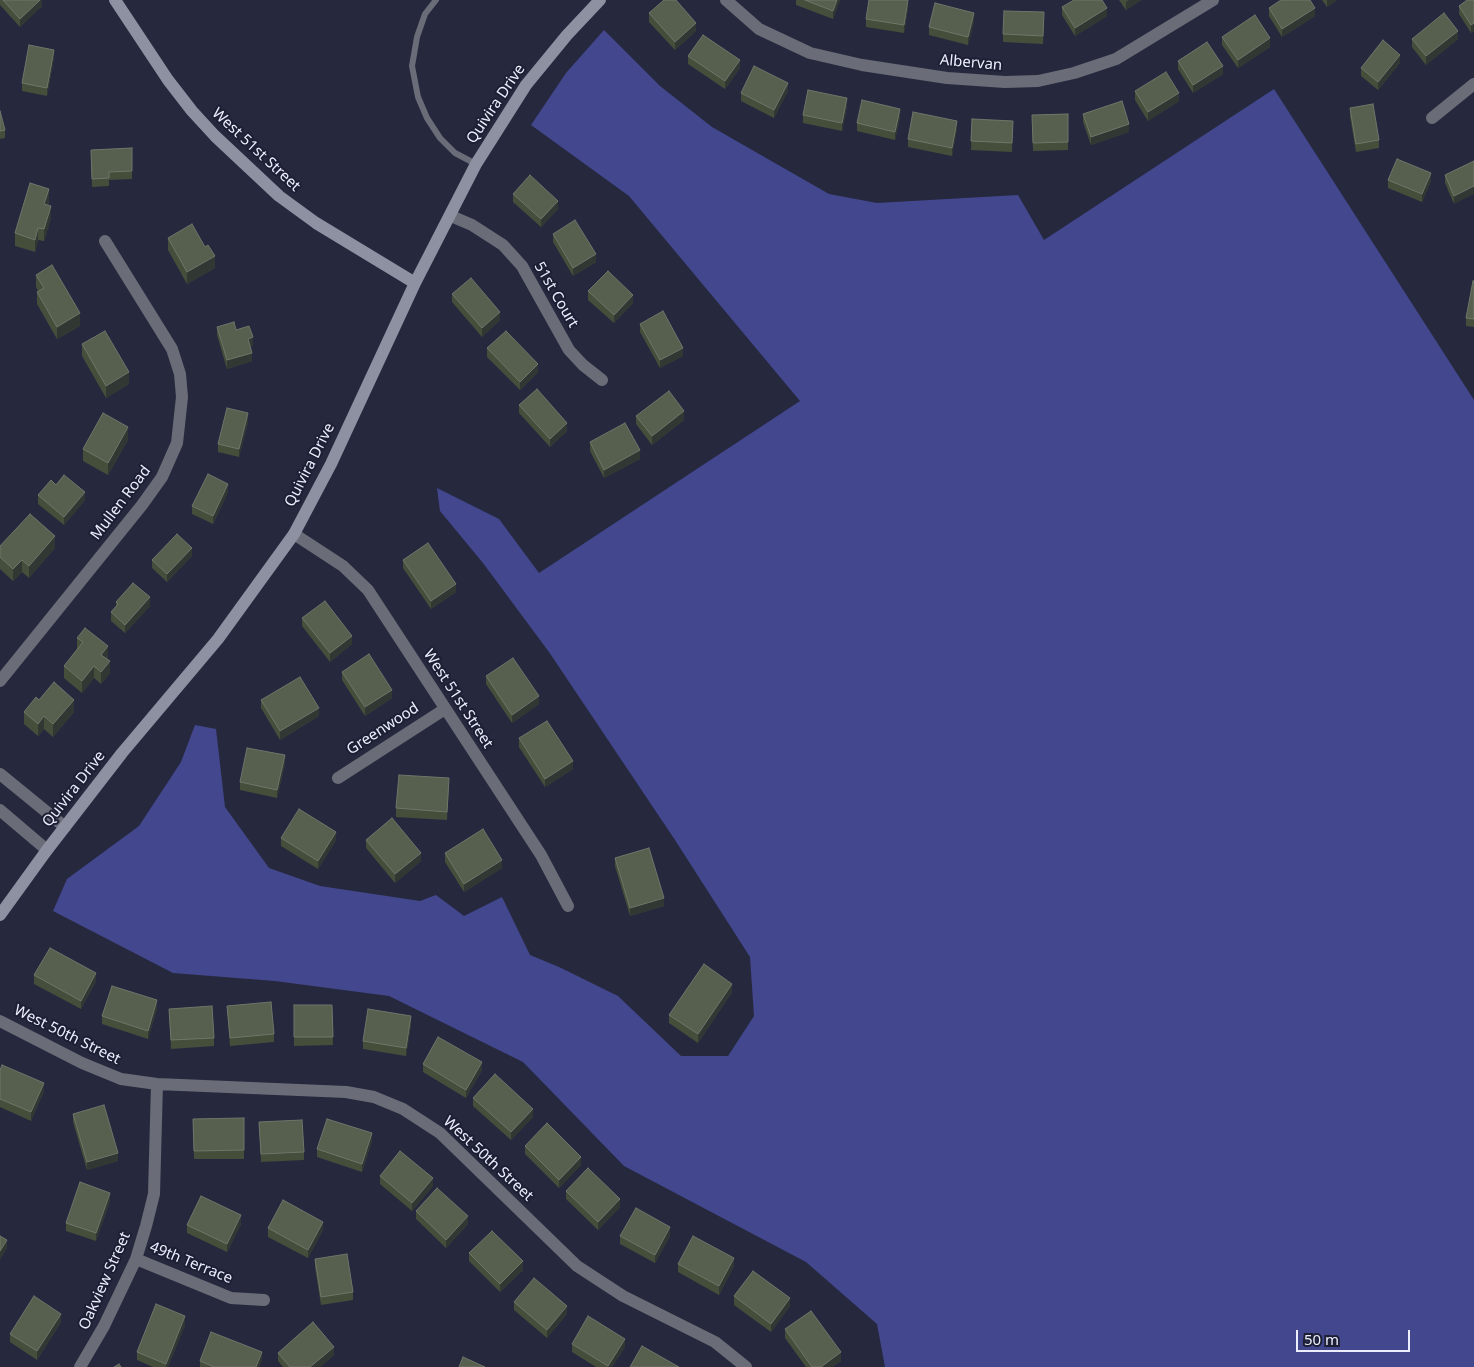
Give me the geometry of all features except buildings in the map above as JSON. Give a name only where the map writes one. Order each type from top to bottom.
[{"type":"main road","name":"West 51st Street","points":[[115,0],[168,80],[192,111],[279,196],[316,223],[415,283]]},
{"type":"main road","name":"Quivira Drive","points":[[0,915],[64,827],[122,753],[218,639],[294,534],[330,464],[415,283],[476,164],[526,85],[567,35],[600,0]]},
{"type":"street","name":"Albervan","points":[[726,0],[759,29],[810,53],[862,65],[947,78],[1005,82],[1038,81],[1081,71],[1116,59],[1213,0]]},
{"type":"street","points":[[1432,118],[1474,84]]},
{"type":"street","name":"51st Court","points":[[451,216],[472,224],[503,245],[522,266],[569,350],[583,366],[602,380]]},
{"type":"street","name":"Mullen Road","points":[[0,681],[142,505],[162,477],[177,443],[182,397],[180,374],[172,349],[105,241]]},
{"type":"street","name":"West 51st Street","points":[[294,534],[343,566],[368,590],[541,854],[568,906]]},
{"type":"street","name":"Greenwood","points":[[338,778],[445,709]]},
{"type":"street","points":[[0,774],[64,827]]},
{"type":"street","points":[[0,810],[47,850]]},
{"type":"street","name":"West 50th Street","points":[[0,1021],[120,1079],[157,1084],[346,1092],[374,1097],[403,1109],[440,1133],[576,1266],[623,1296],[715,1342],[746,1367]]},
{"type":"street","name":"Oakview Street","points":[[80,1367],[104,1326],[136,1258],[154,1194],[157,1084]]},
{"type":"street","name":"49th Terrace","points":[[136,1258],[231,1298],[264,1300]]},
{"type":"lane","points":[[436,0],[425,14],[417,37],[412,66],[418,96],[426,118],[440,138],[455,153],[476,164]]},
{"type":"shaded area","points":[[604,30],[660,86],[712,127],[829,194],[877,203],[1018,195],[1044,240],[1274,89],[1474,400],[1474,1367],[885,1367],[877,1324],[806,1262],[624,1166],[523,1062],[389,996],[275,981],[173,973],[53,911],[67,879],[139,826],[181,762],[195,725],[216,729],[225,807],[269,868],[320,886],[420,901],[436,895],[464,916],[502,897],[530,955],[618,996],[681,1056],[728,1056],[754,1016],[750,957],[675,840],[549,652],[483,563],[440,511],[437,488],[499,519],[539,573],[800,401],[629,196],[531,125],[566,73]]}]
